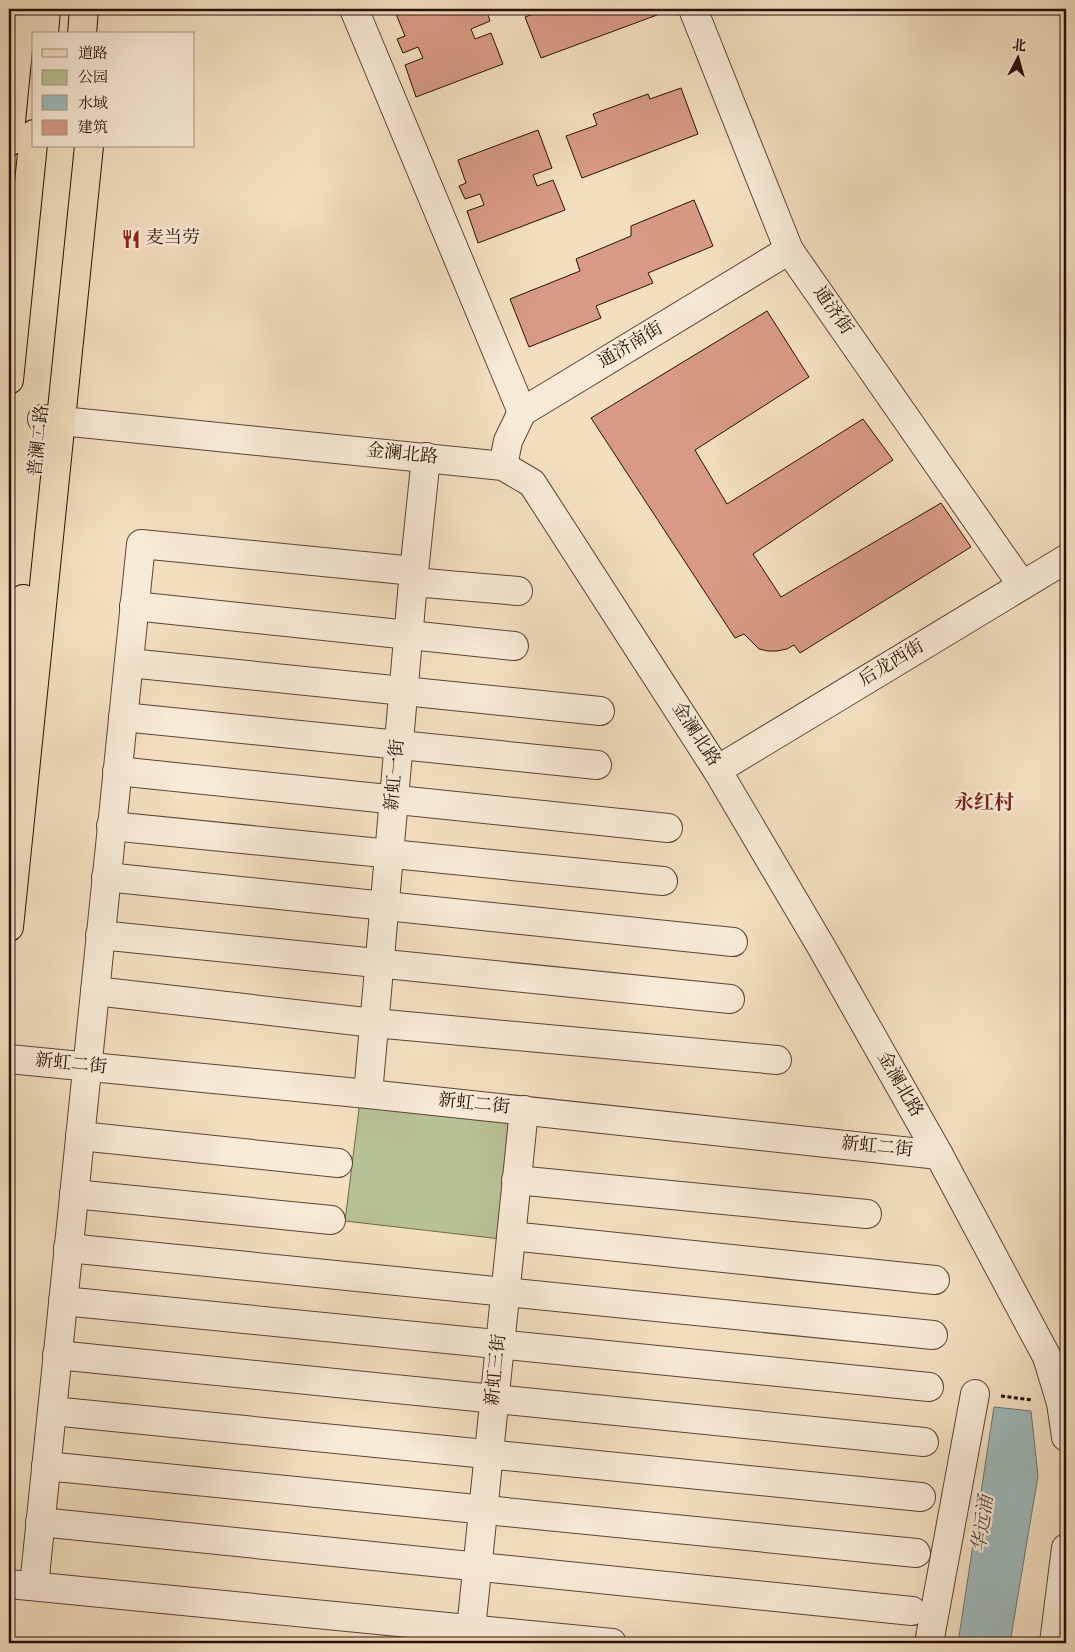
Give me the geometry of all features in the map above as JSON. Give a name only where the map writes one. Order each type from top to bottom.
[{"type":"main road","points":[[9,142],[22,9]]},
{"type":"main road","points":[[44,32],[46,9]]},
{"type":"main road","points":[[82,32],[84,9]]},
{"type":"main road","points":[[100,32],[103,9]]},
{"type":"main road","points":[[9,380],[33,148]]},
{"type":"main road","name":"普澜二路","points":[[9,737],[51,420],[70,148]]},
{"type":"main road","points":[[9,928],[51,420],[89,148]]},
{"type":"street","points":[[354,9],[522,412],[508,440],[503,466]]},
{"type":"street","name":"通济街","points":[[694,9],[789,250],[1022,585]]},
{"type":"street","name":"通济南街","points":[[522,412],[789,250]]},
{"type":"street","name":"金澜北路","points":[[51,420],[503,466],[532,483],[718,770],[817,939],[939,1155],[1047,1357],[1064,1403],[1066,1437]]},
{"type":"street","name":"新虹一街","points":[[368,1094],[413,576],[426,457]]},
{"type":"street","points":[[518,592],[413,576],[141,544],[40,1522],[21,1585],[612,1643]]},
{"type":"street","name":"后龙西街","points":[[718,770],[1066,560]]},
{"type":"street","points":[[134,606],[514,646]]},
{"type":"street","points":[[129,663],[600,710]]},
{"type":"street","points":[[123,717],[597,765]]},
{"type":"street","points":[[117,771],[668,828]]},
{"type":"street","points":[[111,826],[663,881]]},
{"type":"street","points":[[106,877],[732,942]]},
{"type":"street","points":[[100,935],[730,999]]},
{"type":"street","points":[[95,991],[374,1022],[777,1060]]},
{"type":"street","name":"新虹二街","points":[[9,1058],[524,1110],[939,1155]]},
{"type":"street","name":"新虹三街","points":[[471,1629],[524,1110]]},
{"type":"street","points":[[80,1136],[338,1163]]},
{"type":"street","points":[[516,1180],[867,1214]]},
{"type":"street","points":[[74,1194],[331,1220]]},
{"type":"street","points":[[511,1236],[935,1280]]},
{"type":"street","points":[[68,1248],[933,1335]]},
{"type":"street","points":[[63,1302],[929,1387]]},
{"type":"street","points":[[58,1356],[924,1442]]},
{"type":"street","points":[[929,1643],[975,1394]]},
{"type":"street","points":[[52,1411],[922,1497]]},
{"type":"street","points":[[46,1466],[916,1553]]},
{"type":"street","points":[[40,1522],[912,1611]]},
{"type":"street","points":[[1054,1643],[1066,1548]]},
{"type":"path","points":[[975,1394],[1064,1403]]},
{"type":"green space","points":[[360,1101],[514,1116],[501,1239],[345,1221]]},
{"type":"water","name":"华远涌","points":[[994,1407],[1031,1411],[1038,1476],[1010,1643],[958,1643]]},
{"type":"building","points":[[409,9],[486,9],[490,21],[471,29],[475,39],[491,33],[503,64],[416,97],[405,65],[423,58],[418,47],[403,53],[397,39],[405,36],[396,14]]},
{"type":"building","points":[[547,9],[655,9],[657,15],[541,58],[525,17]]},
{"type":"building","points":[[681,88],[698,134],[582,178],[566,136],[597,125],[593,114],[648,94],[650,99]]},
{"type":"building","points":[[538,130],[552,168],[533,175],[537,186],[553,180],[565,210],[478,243],[467,211],[484,205],[480,194],[465,199],[459,186],[466,183],[458,160]]},
{"type":"building","points":[[694,200],[713,246],[648,273],[653,283],[596,306],[601,318],[529,347],[510,299],[580,271],[576,259],[631,236],[631,226]]},
{"type":"building","points":[[767,311],[809,377],[695,450],[727,504],[863,419],[893,460],[753,554],[781,597],[941,503],[971,547],[800,653],[794,645],[787,649],[768,651],[759,649],[744,634],[735,638],[591,418]]},
{"type":"place","name":"麦当劳","points":[[131,239]]},
{"type":"district","name":"永红村","points":[[984,804]]}]
